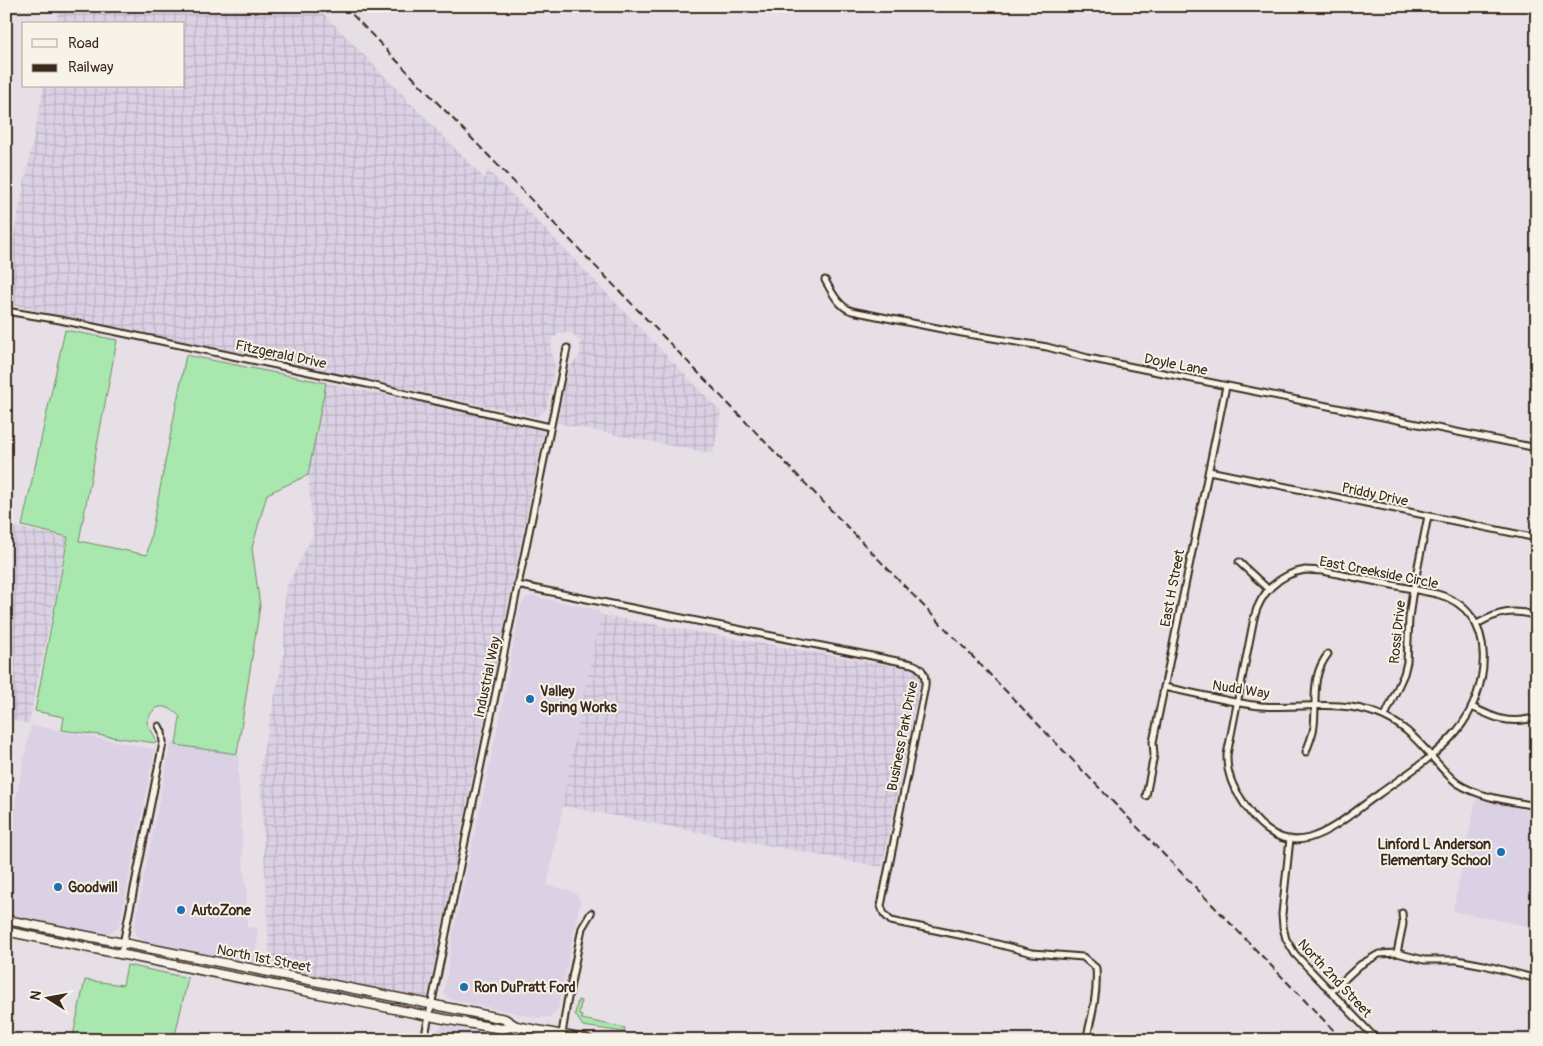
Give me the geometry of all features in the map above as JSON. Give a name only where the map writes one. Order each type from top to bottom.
[{"type":"main road","name":"North 1st Street","points":[[6,923],[12,921],[123,943],[430,1010],[502,1029],[516,1026]]},
{"type":"main road","name":"North 1st Street","points":[[6,929],[10,932],[121,954],[430,1010],[505,1019],[516,1026],[562,1037],[589,1040]]},
{"type":"street","name":"Doyle Lane","points":[[825,280],[845,309],[852,311],[1046,347],[1088,358],[1537,448]]},
{"type":"street","name":"Fitzgerald Drive","points":[[6,311],[60,320],[358,382],[418,398],[550,427]]},
{"type":"street","name":"Industrial Way","points":[[424,1040],[567,348]]},
{"type":"street","name":"East H Street","points":[[1146,796],[1154,755],[1153,742],[1226,386]]},
{"type":"street","name":"Priddy Drive","points":[[1209,471],[1537,538]]},
{"type":"street","name":"Rossi Drive","points":[[1385,716],[1404,674],[1407,662],[1409,618],[1428,516]]},
{"type":"street","points":[[1240,562],[1268,589]]},
{"type":"street","name":"East Creekside Circle","points":[[1305,570],[1414,590],[1445,596],[1453,600],[1468,612],[1477,624],[1483,644],[1480,682],[1472,707],[1458,731],[1431,756],[1326,831],[1307,838],[1290,839],[1274,834],[1260,826],[1252,818],[1231,783],[1227,755],[1256,609],[1260,600],[1268,589],[1283,578],[1305,570]]},
{"type":"street","name":"Business Park Drive","points":[[517,585],[916,666],[924,674],[925,686],[881,906],[884,914],[891,921],[974,938],[1020,951],[1083,957],[1096,968],[1097,983],[1086,1040]]},
{"type":"street","points":[[1477,624],[1494,614],[1513,611],[1537,617]]},
{"type":"street","points":[[1306,752],[1314,727],[1314,690],[1323,660],[1328,654]]},
{"type":"street","name":"Nudd Way","points":[[1164,687],[1260,706],[1350,706],[1367,710],[1385,716],[1405,729],[1452,779],[1472,791],[1537,806]]},
{"type":"street","points":[[1472,707],[1504,720],[1515,722],[1529,719]]},
{"type":"street","points":[[121,954],[162,743],[162,732],[159,726]]},
{"type":"street","name":"North 2nd Street","points":[[1290,839],[1282,908],[1282,927],[1288,944],[1294,954],[1377,1040]]},
{"type":"street","points":[[562,1037],[582,928],[592,912]]},
{"type":"street","points":[[1397,953],[1403,924],[1402,913]]},
{"type":"street","points":[[1331,992],[1360,965],[1379,954],[1397,953],[1424,960],[1457,960],[1537,979]]},
{"type":"shaded area","points":[[59,6],[316,6],[485,179],[487,169],[721,412],[713,454],[557,423],[568,369],[580,354],[580,342],[571,333],[560,333],[552,340],[551,351],[555,366],[547,407],[542,414],[534,416],[6,304],[6,274],[44,88],[185,88],[185,22],[56,22]]},
{"type":"shaded area","points":[[326,383],[436,405],[544,430],[427,998],[270,969],[260,776],[261,762],[284,653],[285,590],[313,535],[308,475]]},
{"type":"shaded area","points":[[6,525],[67,538],[29,724],[6,719]]},
{"type":"shaded area","points":[[533,596],[598,610],[601,614],[547,885],[572,891],[579,897],[580,903],[558,1009],[550,1017],[539,1018],[453,1000],[447,998],[444,993],[453,934],[502,706],[520,607],[526,598]]},
{"type":"shaded area","points":[[600,615],[916,670],[921,677],[882,867],[562,806]]},
{"type":"shaded area","points":[[31,725],[155,749],[120,922],[118,927],[112,932],[105,934],[6,914],[6,847]]},
{"type":"shaded area","points":[[171,742],[240,755],[238,769],[244,872],[247,892],[247,927],[258,928],[255,964],[144,942],[135,933],[134,927]]},
{"type":"shaded area","name":"Linford L Anderson Elementary School","points":[[1476,799],[1537,812],[1537,928],[1453,911]]},
{"type":"shaded area","points":[[443,1026],[525,1040],[431,1040],[434,1033]]},
{"type":"green space","points":[[65,330],[117,340],[79,541],[147,555],[186,355],[326,383],[308,475],[267,494],[252,548],[260,606],[237,754],[176,745],[180,717],[165,707],[157,708],[153,711],[147,723],[155,737],[156,743],[62,730],[64,717],[35,711],[68,537],[22,526]]},
{"type":"green space","points":[[127,965],[188,978],[174,1040],[72,1040],[85,980],[123,985]]},
{"type":"green space","points":[[578,1000],[581,1001],[579,1015],[582,1016],[582,1019],[625,1028],[624,1032],[583,1026],[575,1014]]},
{"type":"railway","points":[[344,6],[1343,1040]]},
{"type":"place","name":"Valley Spring Works","points":[[530,699]]},
{"type":"place","name":"Linford L Anderson Elementary School","points":[[1501,852]]},
{"type":"place","name":"Goodwill","points":[[58,887]]},
{"type":"place","name":"AutoZone","points":[[181,910]]},
{"type":"place","name":"Ron DuPratt Ford","points":[[464,987]]}]
